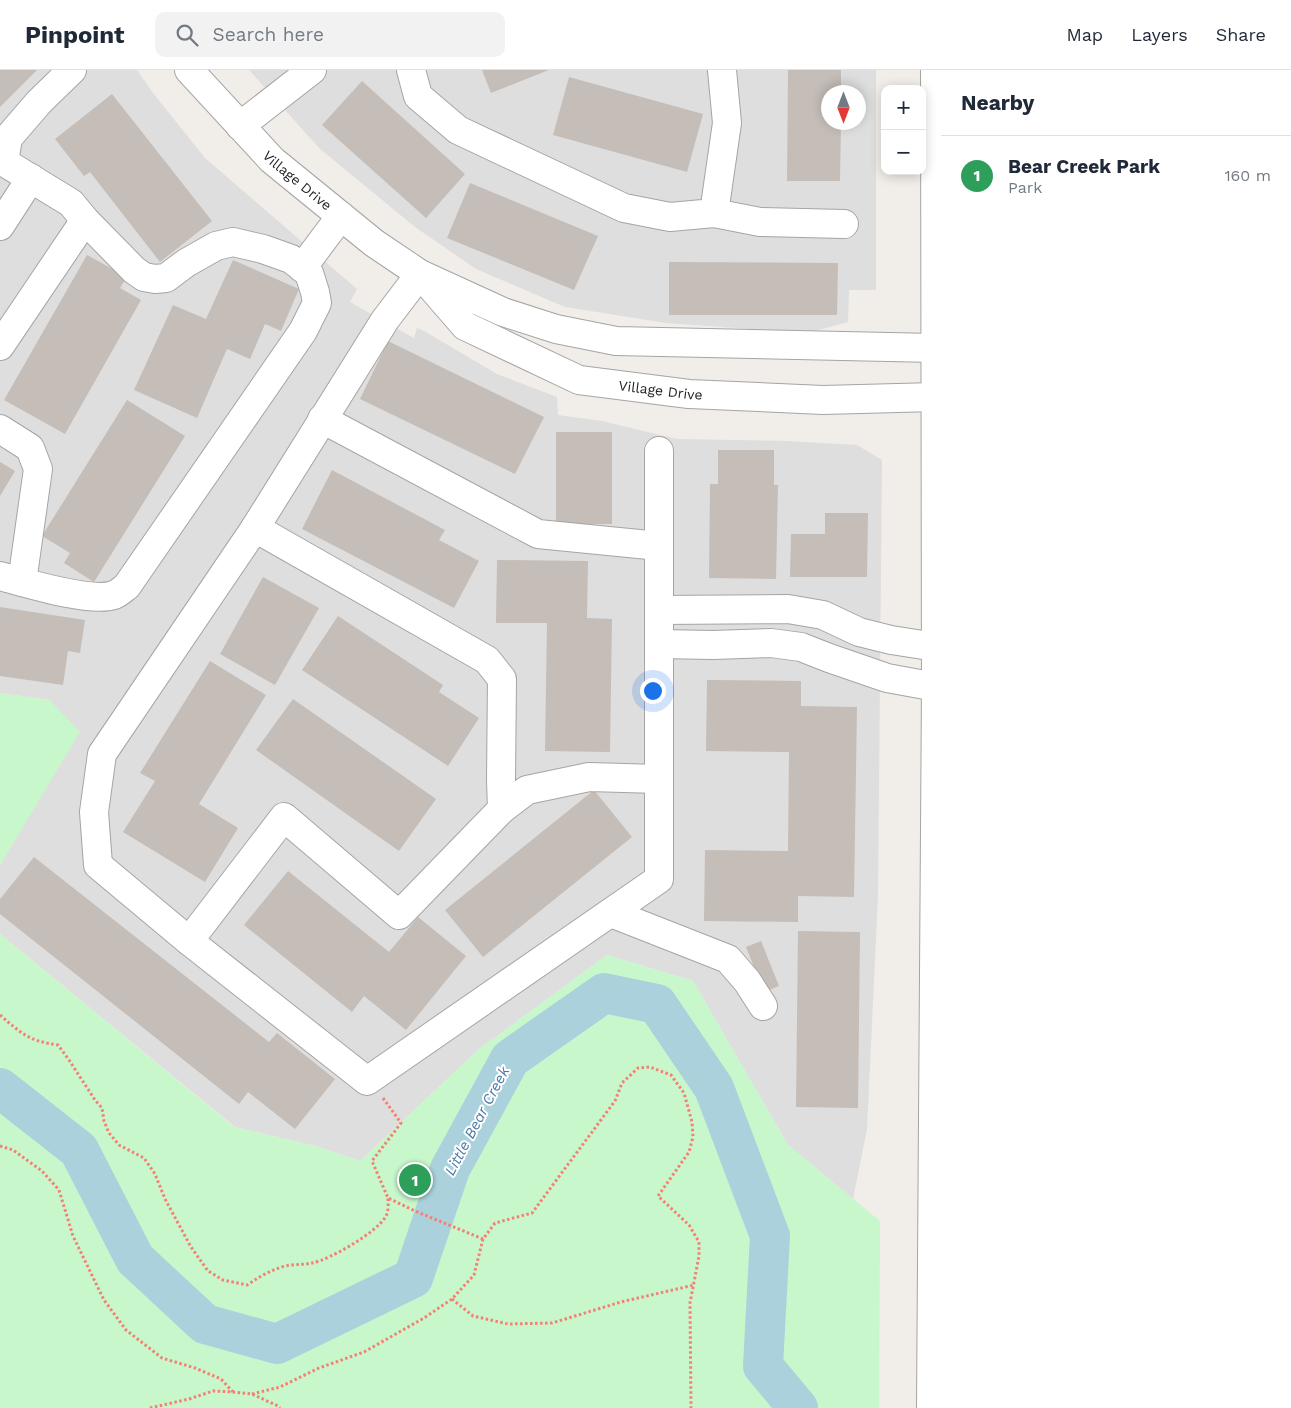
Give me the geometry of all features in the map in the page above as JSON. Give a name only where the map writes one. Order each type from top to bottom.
[{"type":"street","points":[[0,429],[30,448],[38,468],[11,579],[82,596],[99,597],[115,595],[127,586],[303,331],[317,303],[308,273],[291,259],[263,249],[233,242],[216,246],[186,263],[166,278],[144,278],[134,270],[71,203],[4,162],[8,138],[39,102],[72,70]]},
{"type":"street","name":"Village Drive","points":[[189,70],[272,160],[374,243],[420,274],[503,312],[556,329],[616,341],[935,348]]},
{"type":"street","points":[[240,126],[312,70]]},
{"type":"street","points":[[411,70],[418,96],[458,130],[624,208],[670,217],[714,213],[760,222],[844,224]]},
{"type":"street","points":[[714,213],[727,123],[722,70]]},
{"type":"street","points":[[931,1400],[937,1149],[935,70]]},
{"type":"street","points":[[0,226],[31,178]]},
{"type":"street","points":[[302,268],[341,216]]},
{"type":"street","points":[[0,346],[86,220]]},
{"type":"street","points":[[420,274],[385,320],[256,528],[102,754],[94,812],[98,865],[189,941],[367,1081],[660,880],[658,452]]},
{"type":"street","name":"Village Drive","points":[[420,274],[465,326],[578,380],[688,394],[822,400],[935,397]]},
{"type":"street","points":[[322,419],[538,534],[658,546]]},
{"type":"street","points":[[256,528],[487,660],[502,679],[502,809]]},
{"type":"street","points":[[659,610],[788,609],[823,615],[859,632],[891,640],[936,647]]},
{"type":"street","points":[[659,644],[771,643],[801,647],[887,678],[936,687]]},
{"type":"street","points":[[189,941],[284,816],[399,915],[502,809],[527,790],[590,777],[659,779]]},
{"type":"street","points":[[611,913],[728,959],[747,981],[763,1006]]},
{"type":"path","points":[[0,1015],[28,1038],[40,1043],[58,1045],[94,1100],[102,1108],[104,1121],[109,1133],[119,1145],[144,1158],[155,1174],[165,1199],[191,1248],[208,1271],[223,1280],[247,1284],[265,1273],[287,1266],[313,1263],[343,1251],[381,1223],[387,1215],[388,1198],[372,1161],[401,1123],[383,1097],[367,1081]]},
{"type":"path","points":[[150,1408],[213,1392],[252,1394],[280,1387],[319,1368],[364,1352],[424,1318],[452,1299],[474,1275],[483,1239],[495,1223],[532,1213],[615,1101],[622,1083],[638,1068],[650,1067],[671,1075],[684,1093],[692,1122],[693,1137],[689,1152],[658,1196],[689,1225],[699,1242],[700,1256],[690,1303],[691,1408]]},
{"type":"path","points":[[0,1146],[13,1150],[42,1171],[59,1190],[73,1236],[104,1300],[126,1330],[162,1358],[195,1368],[221,1379],[233,1392]]},
{"type":"path","points":[[388,1198],[483,1239]]},
{"type":"path","points":[[452,1299],[473,1316],[508,1324],[552,1323],[621,1302],[694,1285]]},
{"type":"path","points":[[252,1394],[280,1408]]},
{"type":"shaded area","points":[[0,70],[137,70],[205,158],[357,289],[350,302],[414,338],[417,328],[497,374],[557,397],[558,415],[602,421],[677,439],[788,441],[857,445],[882,460],[878,897],[867,1129],[853,1199],[788,1145],[693,981],[607,955],[479,1049],[360,1161],[315,1146],[235,1127],[0,934],[0,865],[79,732],[49,700],[0,693]]},
{"type":"shaded area","points":[[249,70],[876,70],[876,290],[849,290],[848,322],[807,333],[666,323],[565,307],[476,269],[415,227],[319,148]]},
{"type":"green space","points":[[0,693],[49,700],[80,732],[0,865]]},
{"type":"green space","points":[[0,934],[234,1127],[315,1146],[360,1161],[479,1049],[607,955],[693,981],[788,1145],[880,1221],[879,1408],[0,1408]]},
{"type":"building","points":[[0,70],[37,70],[0,107]]},
{"type":"building","points":[[482,70],[549,70],[491,93]]},
{"type":"building","points":[[788,70],[841,70],[841,85],[821,85],[821,130],[841,130],[840,181],[787,181]]},
{"type":"building","points":[[569,77],[703,114],[687,172],[553,135]]},
{"type":"building","points":[[362,81],[465,174],[426,218],[322,125]]},
{"type":"building","points":[[112,94],[212,221],[160,262],[90,172],[84,176],[55,139]]},
{"type":"building","points":[[470,183],[598,236],[574,290],[447,238]]},
{"type":"building","points":[[87,255],[127,277],[120,288],[141,300],[65,434],[4,400]]},
{"type":"building","points":[[233,260],[299,289],[281,331],[265,324],[250,359],[227,349],[197,418],[134,390],[173,305],[206,319]]},
{"type":"building","points":[[669,262],[838,263],[837,315],[669,315]]},
{"type":"building","points":[[388,341],[544,417],[515,474],[360,399]]},
{"type":"building","points":[[127,400],[185,436],[94,582],[64,563],[70,553],[42,536]]},
{"type":"building","points":[[556,432],[612,432],[612,524],[556,524]]},
{"type":"building","points":[[718,450],[774,450],[774,485],[778,485],[776,579],[709,578],[710,484],[718,484]]},
{"type":"building","points":[[0,462],[15,471],[0,496]]},
{"type":"building","points":[[332,470],[445,530],[439,540],[479,561],[454,608],[302,529]]},
{"type":"building","points":[[825,513],[868,513],[867,577],[790,577],[791,534],[825,534]]},
{"type":"building","points":[[497,560],[588,561],[587,618],[612,619],[610,752],[545,751],[547,623],[496,623]]},
{"type":"building","points":[[263,577],[319,608],[275,685],[220,654]]},
{"type":"building","points":[[0,607],[85,620],[80,653],[68,651],[63,685],[0,676]]},
{"type":"building","points":[[338,616],[443,685],[439,692],[479,718],[448,766],[302,670]]},
{"type":"building","points":[[210,661],[266,695],[199,804],[238,828],[205,882],[123,832],[155,781],[140,773]]},
{"type":"building","points":[[707,680],[801,681],[801,706],[857,707],[854,897],[798,896],[798,922],[704,921],[705,850],[788,851],[789,752],[706,751]]},
{"type":"building","points":[[293,699],[436,799],[399,851],[256,750]]},
{"type":"building","points":[[594,790],[632,837],[483,957],[445,910]]},
{"type":"building","points":[[34,857],[269,1042],[277,1033],[335,1079],[295,1129],[248,1092],[239,1104],[0,914],[0,899]]},
{"type":"building","points":[[288,871],[389,952],[418,917],[466,956],[406,1030],[364,996],[352,1012],[244,925]]},
{"type":"building","points":[[798,931],[860,932],[858,1108],[796,1107]]},
{"type":"building","points":[[761,941],[779,986],[764,992],[746,947]]},
{"type":"waterway","name":"Little Bear Creek","points":[[0,1088],[79,1150],[135,1259],[205,1324],[277,1344],[413,1278],[450,1169],[510,1059],[604,993],[657,1004],[714,1088],[770,1236],[763,1366],[798,1408]]},
{"type":"place","name":"Bear Creek Park","points":[[415,1180]]}]
